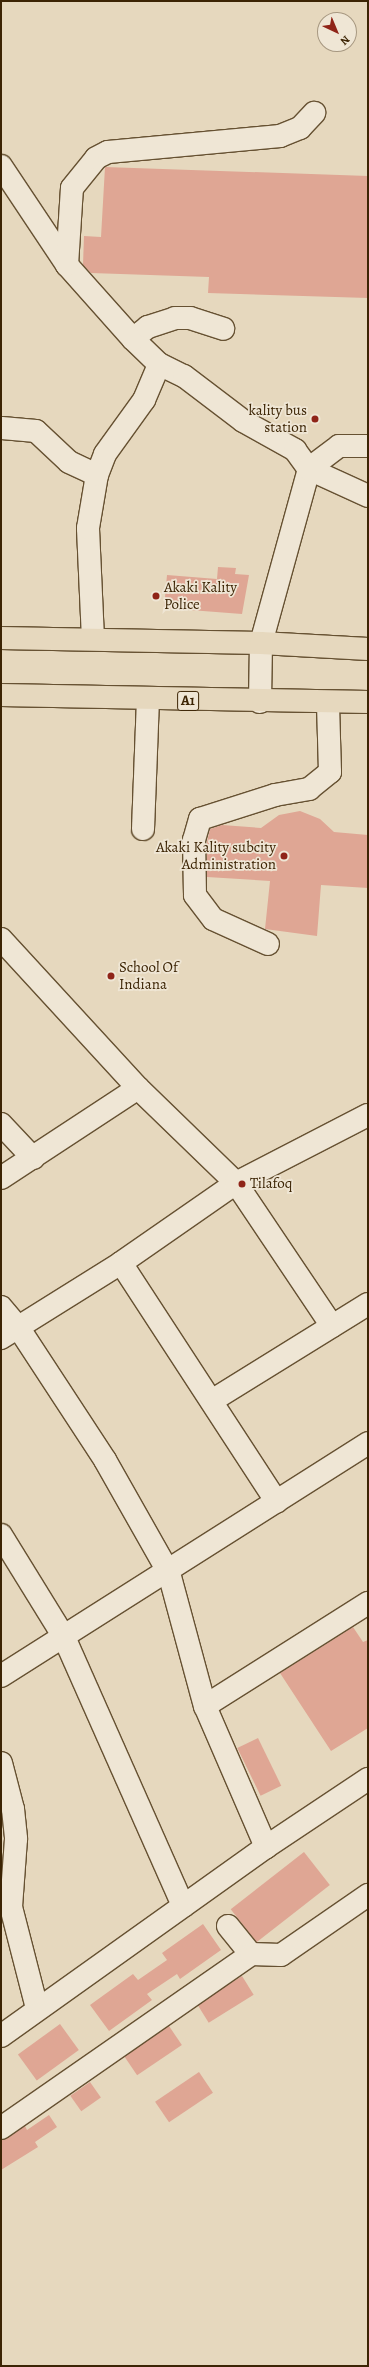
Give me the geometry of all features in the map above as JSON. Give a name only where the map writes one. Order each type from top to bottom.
[{"type":"main road","points":[[1,638],[93,638],[261,643],[368,649]]},
{"type":"main road","name":"A1","points":[[1,695],[328,704],[368,702]]},
{"type":"street","points":[[67,265],[72,188],[96,158],[108,152],[280,136],[300,128],[314,112]]},
{"type":"street","points":[[1,166],[67,265],[133,339],[159,364],[184,376],[243,421],[295,450],[309,469],[368,496]]},
{"type":"street","points":[[133,339],[148,327],[175,318],[190,318],[223,329]]},
{"type":"street","points":[[93,638],[88,528],[97,475],[105,454],[144,400],[159,364]]},
{"type":"street","points":[[2,428],[36,432],[69,462],[97,475]]},
{"type":"street","points":[[260,702],[261,643],[309,469],[339,446],[368,446]]},
{"type":"street","points":[[143,829],[148,700]]},
{"type":"street","points":[[268,944],[213,919],[195,895],[194,840],[200,819],[275,795],[309,789],[330,772],[328,704]]},
{"type":"street","points":[[1,939],[138,1088],[236,1183],[332,1326]]},
{"type":"street","points":[[1,1178],[138,1088]]},
{"type":"street","points":[[10,1332],[121,1263],[236,1183],[368,1115]]},
{"type":"street","points":[[1,1124],[33,1158]]},
{"type":"street","points":[[121,1263],[213,1400],[277,1502]]},
{"type":"street","points":[[213,1400],[368,1304]]},
{"type":"street","points":[[1,1307],[10,1332],[104,1460],[169,1573],[205,1706],[266,1847]]},
{"type":"street","points":[[1,1676],[169,1573],[368,1443]]},
{"type":"street","points":[[1,1535],[64,1637],[183,1906]]},
{"type":"street","points":[[205,1706],[368,1603]]},
{"type":"street","points":[[1,1763],[13,1809],[16,1839],[11,1907],[37,2008]]},
{"type":"street","points":[[1,2036],[37,2008],[266,1847],[368,1779]]},
{"type":"street","points":[[1,2128],[251,1954],[281,1955],[368,1895]]},
{"type":"street","points":[[228,1926],[251,1954]]},
{"type":"building","points":[[105,167],[368,176],[368,298],[208,293],[209,277],[91,273],[83,265],[84,236],[101,237]]},
{"type":"building","points":[[218,567],[236,568],[235,574],[249,575],[242,614],[164,608],[167,575],[217,579]]},
{"type":"building","name":"Akaki Kality subcity Administration","points":[[300,811],[320,819],[334,832],[368,835],[368,888],[321,885],[317,936],[265,929],[270,881],[207,877],[207,842],[210,829],[222,825],[261,828],[279,815]]},
{"type":"building","points":[[353,1627],[363,1642],[368,1640],[368,1728],[331,1751],[280,1673]]},
{"type":"building","points":[[258,1738],[281,1786],[261,1796],[237,1748]]},
{"type":"building","points":[[304,1852],[330,1885],[257,1942],[231,1909]]},
{"type":"building","points":[[203,1924],[221,1950],[180,1979],[177,1974],[147,1994],[152,2000],[109,2031],[90,2005],[133,1974],[138,1980],[167,1960],[162,1953]]},
{"type":"building","points":[[242,1976],[254,1995],[209,2023],[197,2004]]},
{"type":"building","points":[[60,2024],[79,2050],[37,2080],[18,2055]]},
{"type":"building","points":[[169,2026],[182,2045],[137,2075],[124,2056]]},
{"type":"building","points":[[199,2072],[213,2093],[169,2122],[155,2102]]},
{"type":"building","points":[[90,2082],[101,2098],[81,2111],[70,2096]]},
{"type":"building","points":[[49,2115],[57,2127],[35,2142],[38,2147],[1,2170],[1,2140],[25,2126],[27,2130]]},
{"type":"place","name":"kality bus station","points":[[315,419]]},
{"type":"place","name":"Akaki Kality Police","points":[[156,596]]},
{"type":"place","name":"Akaki Kality subcity Administration","points":[[284,856]]},
{"type":"place","name":"School Of Indiana","points":[[111,976]]},
{"type":"place","name":"Tilafoq","points":[[242,1184]]}]
